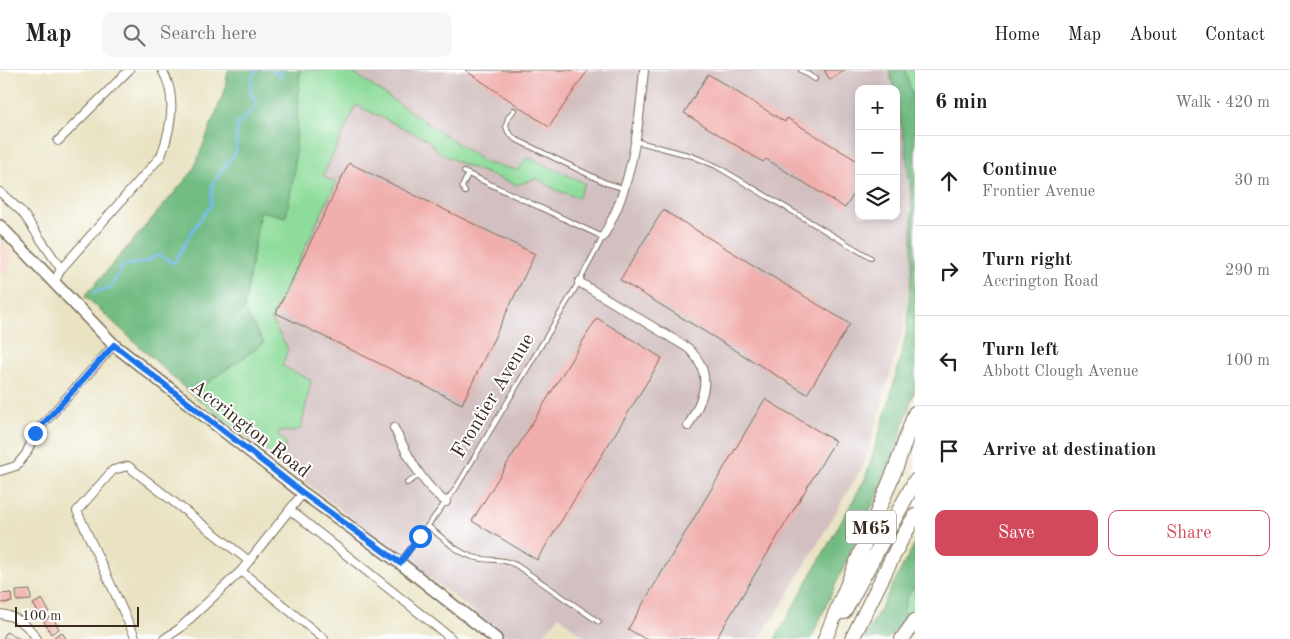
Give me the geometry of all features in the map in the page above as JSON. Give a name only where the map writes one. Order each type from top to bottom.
[{"type":"highway","name":"M65","points":[[825,639],[896,467],[915,413]]},
{"type":"highway","name":"M65","points":[[829,639],[915,481]]},
{"type":"highway","name":"M65","points":[[852,639],[915,516]]},
{"type":"highway","points":[[902,639],[915,621]]},
{"type":"main road","name":"Accrington Road","points":[[0,226],[114,345],[303,493],[400,563],[496,639]]},
{"type":"street","points":[[58,141],[129,70]]},
{"type":"street","points":[[54,283],[62,269],[161,156],[168,136],[171,117],[171,101],[166,77],[162,70]]},
{"type":"street","points":[[603,237],[618,205],[635,141],[644,70]]},
{"type":"street","points":[[0,192],[22,212],[62,269]]},
{"type":"street","points":[[579,282],[688,348],[694,354],[702,368],[705,381],[699,407],[688,426]]},
{"type":"street","points":[[0,471],[16,466],[26,454],[35,433],[114,345]]},
{"type":"street","points":[[394,428],[420,475],[431,489],[446,502]]},
{"type":"street","points":[[136,639],[77,511],[113,470],[128,466],[249,561]]},
{"type":"street","points":[[164,639],[179,629],[241,571],[303,493]]},
{"type":"street","points":[[290,510],[452,639]]},
{"type":"street","points":[[241,571],[314,636],[324,639]]},
{"type":"street","points":[[0,614],[12,616],[20,620],[37,639]]},
{"type":"lane","points":[[801,70],[815,79]]},
{"type":"lane","points":[[514,110],[508,118],[506,126],[508,132],[515,138],[606,183],[623,188]]},
{"type":"lane","points":[[635,141],[692,156],[716,166],[871,258]]},
{"type":"lane","points":[[465,192],[462,187],[466,173],[603,237]]},
{"type":"lane","name":"Frontier Avenue","points":[[400,563],[446,502],[579,282],[603,237]]},
{"type":"lane","points":[[407,483],[420,475]]},
{"type":"lane","points":[[428,526],[459,551],[474,558],[507,560],[516,565],[599,622]]},
{"type":"shaded area","points":[[300,70],[889,70],[893,85],[855,85],[855,220],[900,220],[900,119],[906,148],[912,205],[912,264],[904,326],[865,462],[784,601],[759,639],[587,639],[559,616],[540,639],[509,639],[191,394],[264,343]]},
{"type":"shaded area","points":[[0,240],[12,252],[11,267],[0,276]]},
{"type":"green space","points":[[228,70],[300,70],[294,176],[286,217],[260,211],[244,310],[264,343],[191,394],[85,296],[193,171],[225,89]]},
{"type":"green space","points":[[300,70],[352,70],[355,74],[486,163],[518,170],[527,157],[585,183],[578,198],[556,190],[540,180],[534,179],[517,185],[464,165],[437,151],[428,140],[356,105],[323,176],[336,183],[271,319],[288,349],[282,366],[311,380],[301,429],[290,432],[280,431],[278,435],[286,442],[284,452],[280,457],[276,458],[191,394],[264,343],[244,310],[260,210],[286,217]]},
{"type":"green space","points":[[889,70],[905,70],[915,104],[915,389],[881,487],[811,639],[775,639],[865,479],[888,405],[906,335],[912,264],[912,205],[906,148],[900,119],[900,85],[893,85]]},
{"type":"green space","points":[[905,70],[915,70],[915,104],[906,74]]},
{"type":"green space","points":[[915,543],[915,586],[906,598],[903,619],[888,639],[864,639]]},
{"type":"green space","points":[[915,586],[915,605],[903,619],[906,598]]},
{"type":"building","points":[[465,70],[588,70],[549,127]]},
{"type":"building","points":[[824,70],[845,70],[830,80]]},
{"type":"building","points":[[708,74],[785,122],[787,118],[855,160],[855,192],[845,208],[766,159],[763,162],[684,113]]},
{"type":"building","points":[[349,163],[535,254],[462,404],[276,313]]},
{"type":"building","points":[[663,210],[850,324],[807,394],[620,280]]},
{"type":"building","points":[[597,318],[662,358],[537,560],[472,521]]},
{"type":"building","points":[[765,399],[835,441],[716,639],[645,639],[628,629]]},
{"type":"building","points":[[30,590],[31,600],[17,601],[16,591]]},
{"type":"building","points":[[11,593],[12,602],[0,603],[0,594]]},
{"type":"building","points":[[42,599],[49,611],[41,616],[33,604]]},
{"type":"building","points":[[52,616],[59,629],[51,634],[44,621]]},
{"type":"building","points":[[6,632],[20,639],[3,639]]},
{"type":"building","points":[[62,632],[66,639],[55,639],[54,637]]},
{"type":"waterway","points":[[95,292],[110,288],[123,266],[144,262],[159,255],[174,263],[192,231],[211,205],[212,184],[236,152],[237,125],[257,106],[250,89],[254,72],[258,70]]},
{"type":"waterway","points":[[272,70],[281,76],[282,70]]},
{"type":"route","points":[[35,433],[114,345],[303,493],[400,563],[420,536]]}]
